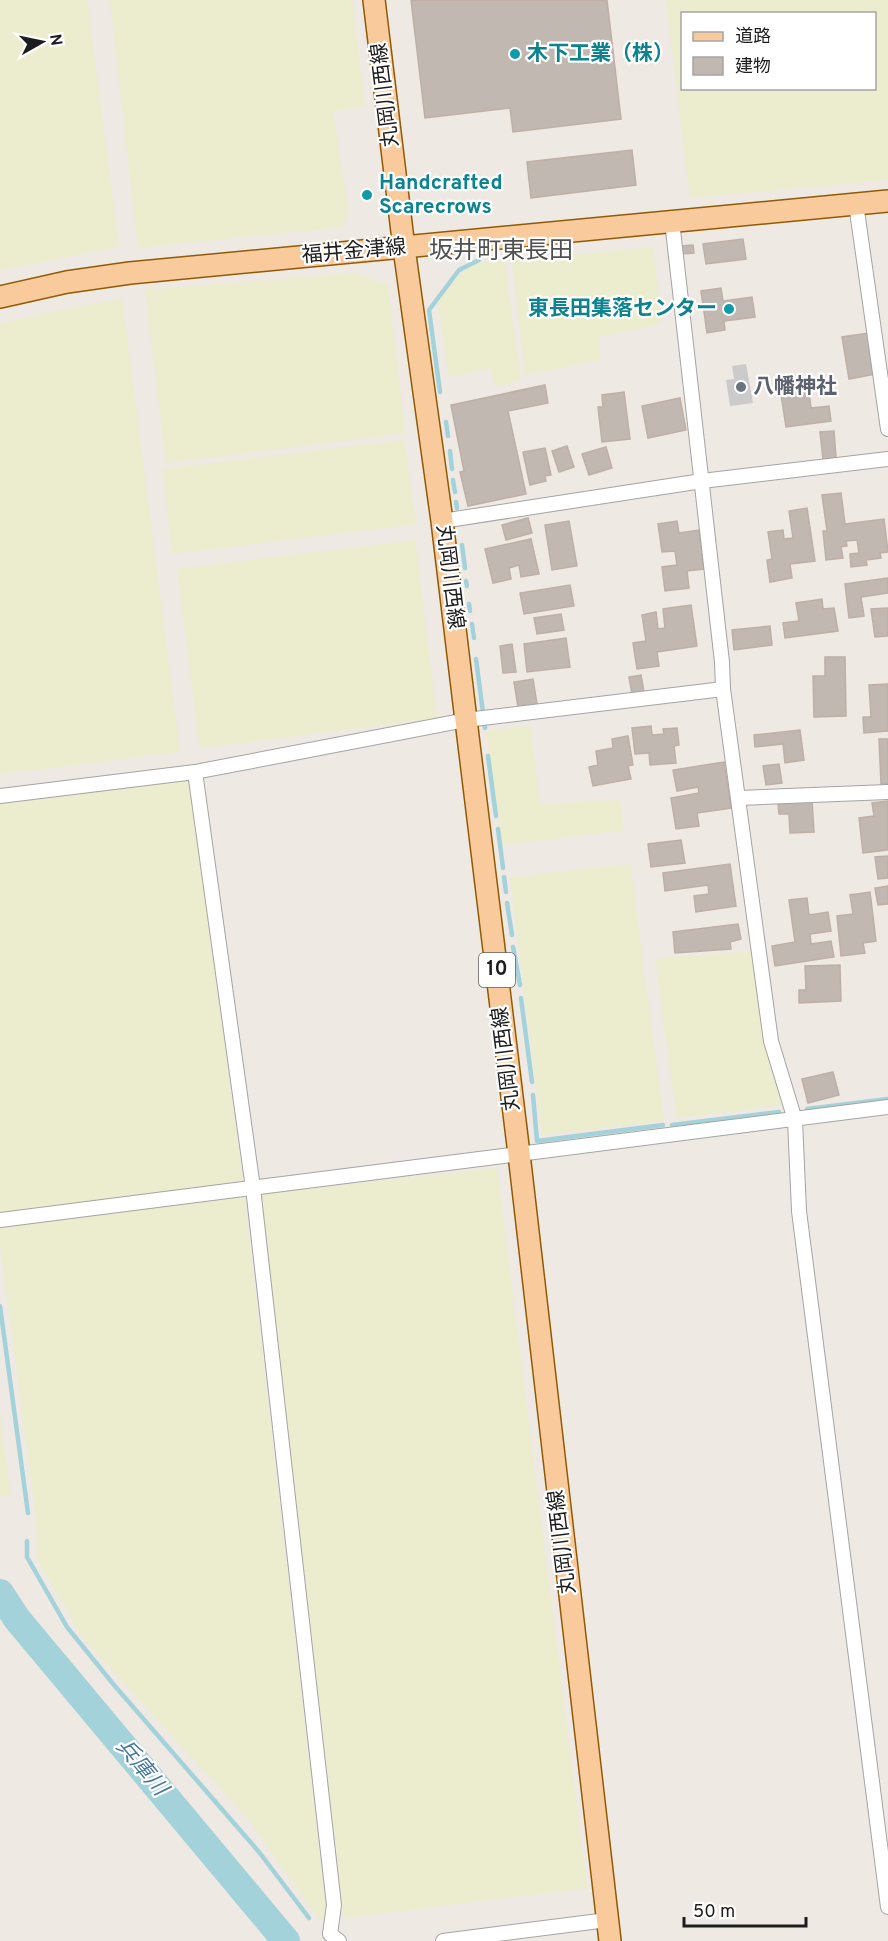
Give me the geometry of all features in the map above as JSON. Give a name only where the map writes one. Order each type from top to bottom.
[{"type":"main road","name":"丸岡川西線","points":[[374,0],[404,248],[442,521],[519,1154],[610,1941]]},
{"type":"main road","name":"福井金津線","points":[[0,297],[68,282],[232,262],[404,248],[888,201]]},
{"type":"street","points":[[856,204],[888,429]]},
{"type":"street","points":[[672,221],[722,662],[723,689],[771,1041],[795,1120],[799,1211],[888,1907]]},
{"type":"street","points":[[442,521],[702,481],[888,459]]},
{"type":"street","points":[[0,796],[195,772],[466,720],[723,689]]},
{"type":"street","points":[[195,772],[254,1188],[334,1905],[330,1934],[339,1941]]},
{"type":"street","points":[[739,798],[888,792]]},
{"type":"street","points":[[0,1220],[888,1107]]},
{"type":"street","points":[[443,1941],[607,1920]]},
{"type":"shaded area","points":[[746,364],[753,403],[730,406],[726,380],[734,379],[732,366]]},
{"type":"green space","points":[[0,0],[87,0],[119,247],[0,270]]},
{"type":"green space","points":[[110,0],[352,0],[365,106],[333,111],[349,214],[342,227],[138,248]]},
{"type":"green space","points":[[666,0],[888,0],[888,180],[690,198]]},
{"type":"green space","points":[[653,247],[661,324],[598,337],[600,360],[525,375],[512,260]]},
{"type":"green space","points":[[504,261],[521,380],[495,387],[491,368],[449,377],[438,302],[452,280],[476,263]]},
{"type":"green space","points":[[355,273],[388,285],[405,433],[166,463],[145,290]]},
{"type":"green space","points":[[122,298],[180,752],[0,774],[0,324]]},
{"type":"green space","points":[[404,440],[416,524],[172,554],[163,469]]},
{"type":"green space","points":[[415,540],[437,718],[200,748],[177,569]]},
{"type":"green space","points":[[530,726],[540,804],[620,800],[623,830],[503,845],[486,731]]},
{"type":"green space","points":[[189,778],[243,1183],[0,1213],[0,802]]},
{"type":"green space","points":[[630,864],[664,1121],[542,1135],[510,877]]},
{"type":"green space","points":[[751,951],[762,1033],[784,1105],[677,1118],[655,959]]},
{"type":"green space","points":[[497,1168],[587,1888],[344,1918],[260,1194]]},
{"type":"green space","points":[[244,1196],[327,1917],[320,1920],[247,1818],[82,1637],[38,1560],[36,1518],[0,1243],[0,1228]]},
{"type":"green space","points":[[0,1412],[10,1494],[0,1496]]},
{"type":"building","name":"木下工業（株）","points":[[411,0],[607,0],[621,119],[513,132],[510,108],[425,118]]},
{"type":"building","points":[[632,150],[636,185],[531,198],[527,162]]},
{"type":"building","points":[[743,239],[746,259],[706,264],[703,244]]},
{"type":"building","points":[[693,245],[694,253],[682,254],[681,246]]},
{"type":"building","name":"東長田集落センター","points":[[721,288],[723,301],[752,297],[755,317],[724,321],[725,330],[707,333],[701,291]]},
{"type":"building","points":[[869,333],[876,374],[849,379],[842,337]]},
{"type":"building","points":[[808,384],[811,408],[829,406],[831,421],[786,427],[780,388]]},
{"type":"building","points":[[545,385],[548,403],[508,411],[526,494],[468,506],[460,472],[464,471],[451,405]]},
{"type":"building","points":[[624,392],[630,439],[602,442],[598,407],[603,407],[602,395]]},
{"type":"building","points":[[680,398],[686,430],[648,438],[642,406]]},
{"type":"building","points":[[834,431],[836,458],[823,459],[820,432]]},
{"type":"building","points":[[567,446],[574,467],[559,472],[552,451]]},
{"type":"building","points":[[606,447],[612,468],[589,475],[582,454]]},
{"type":"building","points":[[545,448],[551,475],[545,476],[546,481],[530,485],[523,452]]},
{"type":"building","points":[[841,493],[845,524],[884,519],[888,552],[880,553],[881,558],[866,560],[867,565],[851,567],[850,554],[859,553],[857,540],[846,541],[847,546],[841,547],[843,558],[826,560],[823,531],[827,531],[822,495]]},
{"type":"building","points":[[807,508],[815,561],[790,564],[792,578],[770,582],[767,560],[772,559],[768,532],[783,530],[784,539],[793,538],[789,511]]},
{"type":"building","points":[[528,518],[532,533],[506,540],[502,525]]},
{"type":"building","points":[[569,521],[577,566],[552,570],[545,525]]},
{"type":"building","points":[[677,521],[679,533],[699,530],[704,569],[687,571],[689,588],[665,591],[662,567],[677,565],[675,551],[662,552],[658,524]]},
{"type":"building","points":[[531,539],[539,574],[521,577],[519,565],[509,568],[511,579],[493,583],[485,549]]},
{"type":"building","points":[[888,578],[888,593],[861,597],[864,616],[849,618],[845,584]]},
{"type":"building","points":[[570,585],[574,606],[524,614],[520,593]]},
{"type":"building","points":[[822,599],[823,609],[834,608],[838,631],[785,638],[783,623],[799,621],[796,603]]},
{"type":"building","points":[[691,605],[697,646],[657,652],[659,666],[637,669],[633,643],[646,641],[642,615],[656,612],[658,629],[665,628],[663,609]]},
{"type":"building","points":[[888,608],[888,636],[875,637],[871,609]]},
{"type":"building","points":[[561,614],[564,630],[537,634],[534,618]]},
{"type":"building","points":[[770,626],[772,645],[734,650],[732,630]]},
{"type":"building","points":[[566,638],[570,667],[527,672],[524,644]]},
{"type":"building","points":[[512,644],[516,672],[503,673],[500,646]]},
{"type":"building","points":[[825,657],[845,657],[846,716],[814,717],[813,676],[825,676]]},
{"type":"building","points":[[641,675],[644,692],[632,694],[629,677]]},
{"type":"building","points":[[533,679],[538,710],[519,713],[514,682]]},
{"type":"building","points":[[888,684],[888,731],[864,733],[863,717],[871,717],[869,685]]},
{"type":"building","points":[[651,726],[652,735],[664,734],[663,729],[677,728],[679,745],[674,746],[676,763],[650,765],[649,753],[635,754],[632,728]]},
{"type":"building","points":[[800,730],[804,760],[785,763],[783,744],[755,747],[754,735]]},
{"type":"building","points":[[628,736],[633,765],[628,766],[631,779],[593,786],[589,767],[598,765],[596,751],[613,748],[612,739]]},
{"type":"building","points":[[879,739],[888,739],[888,784],[881,784]]},
{"type":"building","points":[[724,762],[731,808],[697,813],[699,826],[676,829],[671,798],[699,793],[698,787],[677,791],[673,770]]},
{"type":"building","points":[[779,764],[782,783],[766,785],[763,766]]},
{"type":"building","points":[[812,800],[814,832],[790,833],[789,814],[779,814],[778,803]]},
{"type":"building","points":[[888,801],[888,850],[863,853],[859,818],[874,816],[872,803]]},
{"type":"building","points":[[681,840],[685,863],[651,867],[648,844]]},
{"type":"building","points":[[888,856],[888,878],[878,879],[875,857]]},
{"type":"building","points":[[730,864],[736,906],[696,912],[694,896],[709,894],[708,885],[665,891],[663,873]]},
{"type":"building","points":[[888,886],[888,904],[878,905],[875,888]]},
{"type":"building","points":[[870,892],[876,941],[863,943],[865,953],[841,956],[837,916],[853,914],[850,895]]},
{"type":"building","points":[[807,898],[809,915],[828,912],[831,931],[810,934],[811,944],[831,941],[834,957],[775,966],[772,946],[795,942],[789,900]]},
{"type":"building","points":[[738,924],[741,939],[730,942],[731,949],[675,953],[673,932]]},
{"type":"building","points":[[840,965],[841,1001],[799,1003],[799,990],[806,990],[805,966]]},
{"type":"building","points":[[833,1072],[839,1095],[808,1103],[802,1079]]},
{"type":"waterway","points":[[440,392],[429,310],[459,270],[479,260]]},
{"type":"waterway","points":[[446,422],[448,436]]},
{"type":"waterway","points":[[450,451],[452,469]]},
{"type":"waterway","points":[[453,480],[455,492]]},
{"type":"waterway","points":[[456,502],[457,508]]},
{"type":"waterway","points":[[462,545],[465,568]]},
{"type":"waterway","points":[[466,581],[467,586]]},
{"type":"waterway","points":[[469,604],[470,611]]},
{"type":"waterway","points":[[472,624],[474,638]]},
{"type":"waterway","points":[[476,659],[485,728]]},
{"type":"waterway","points":[[488,756],[496,816]]},
{"type":"waterway","points":[[498,829],[503,868]]},
{"type":"waterway","points":[[504,877],[506,892]]},
{"type":"waterway","points":[[507,903],[512,935]]},
{"type":"waterway","points":[[513,947],[520,985]]},
{"type":"waterway","points":[[521,998],[532,1082]]},
{"type":"waterway","points":[[533,1095],[537,1141],[663,1125]]},
{"type":"waterway","points":[[807,1109],[888,1099]]},
{"type":"waterway","points":[[672,1125],[779,1112]]},
{"type":"waterway","points":[[0,1306],[28,1513]]},
{"type":"waterway","points":[[27,1541],[27,1557],[67,1627],[114,1685],[259,1852],[309,1918]]},
{"type":"waterway","name":"兵庫川","points":[[0,1593],[17,1619],[286,1941]]},
{"type":"place","name":"木下工業（株）","points":[[515,54]]},
{"type":"place","name":"Handcrafted Scarecrows","points":[[367,195]]},
{"type":"place","name":"東長田集落センター","points":[[729,309]]},
{"type":"place","name":"八幡神社","points":[[741,387]]},
{"type":"district","name":"坂井町東長田","points":[[501,252]]}]
